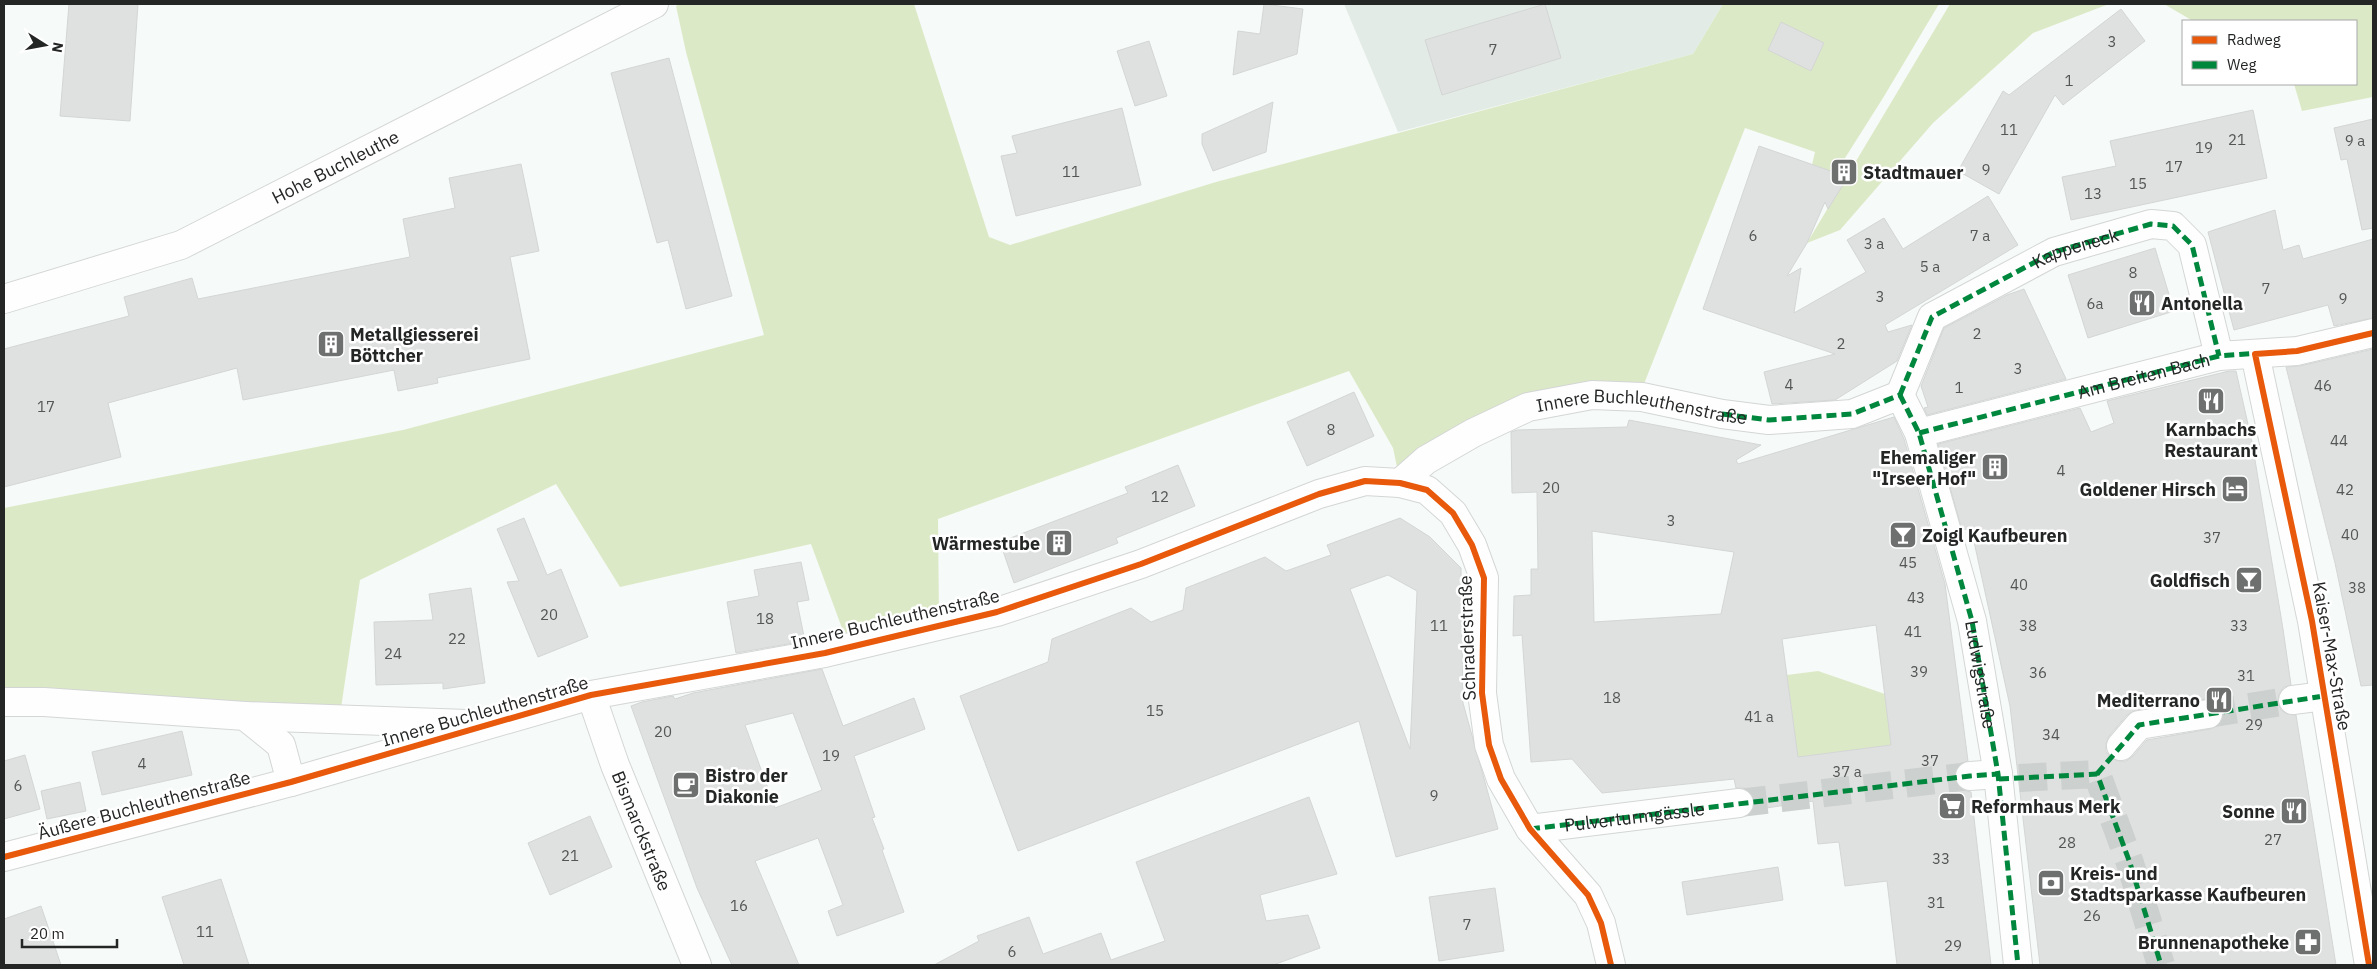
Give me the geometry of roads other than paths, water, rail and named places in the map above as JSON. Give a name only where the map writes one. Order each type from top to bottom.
[{"type":"street","name":"Hohe Buchleuthe","points":[[4,299],[181,245],[654,4]]},
{"type":"street","name":"Kappeneck","points":[[1900,394],[1932,317],[2054,252],[2151,224],[2173,226],[2192,244],[2219,356]]},
{"type":"street","name":"Am Breiten Bach","points":[[1919,433],[2219,356],[2296,351],[2373,333]]},
{"type":"street","name":"Kaiser-Max-Straße","points":[[2256,354],[2312,621],[2369,965]]},
{"type":"street","name":"Ludwigstraße","points":[[1900,394],[1919,433],[1972,621],[2005,777],[2018,965]]},
{"type":"street","name":"Innere Buchleuthenstraße","points":[[1400,483],[1426,460],[1474,433],[1528,407],[1592,395],[1642,397],[1722,414],[1769,420],[1852,414],[1900,394]]},
{"type":"street","name":"Innere Buchleuthenstraße","points":[[291,782],[493,725],[591,695],[825,654],[997,612],[1141,564],[1319,494],[1365,481],[1400,483],[1427,490],[1453,513],[1472,545]]},
{"type":"street","name":"Schraderstraße","points":[[1472,545],[1484,578],[1482,693],[1489,745],[1501,779],[1530,829],[1588,895],[1601,923],[1610,965]]},
{"type":"street","name":"Bismarckstraße","points":[[591,695],[615,765],[697,965]]},
{"type":"street","points":[[2293,700],[2324,696]]},
{"type":"street","name":"Innere Buchleuthenstraße","points":[[4,702],[44,702],[244,716],[493,725]]},
{"type":"street","points":[[2121,746],[2139,725],[2208,714]]},
{"type":"street","points":[[244,716],[281,745],[291,782]]},
{"type":"street","points":[[1970,776],[2005,777]]},
{"type":"street","name":"Äußere Buchleuthenstraße","points":[[4,857],[291,782]]},
{"type":"street","name":"Pulverturmgässle","points":[[1530,829],[1738,804]]},
{"type":"tunnel","points":[[2208,714],[2293,700]]},
{"type":"tunnel","points":[[2019,778],[2097,774],[2130,863],[2161,965]]},
{"type":"tunnel","points":[[1739,803],[1970,776]]},
{"type":"place","name":"Stadtmauer","points":[[1844,172]]},
{"type":"place","name":"Antonella","points":[[2142,303]]},
{"type":"place","name":"Metallgiesserei Böttcher","points":[[331,344]]},
{"type":"place","name":"Karnbachs Restaurant","points":[[2211,401]]},
{"type":"place","name":"Ehemaliger \"Irseer Hof\"","points":[[1995,467]]},
{"type":"place","name":"Goldener Hirsch","points":[[2235,489]]},
{"type":"place","name":"Zoigl Kaufbeuren","points":[[1903,535]]},
{"type":"place","name":"Wärmestube","points":[[1059,543]]},
{"type":"place","name":"Goldfisch","points":[[2249,580]]},
{"type":"place","name":"Mediterrano","points":[[2219,700]]},
{"type":"place","name":"Bistro der Diakonie","points":[[686,785]]},
{"type":"place","name":"Reformhaus Merk","points":[[1952,806]]},
{"type":"place","name":"Sonne","points":[[2294,811]]},
{"type":"place","name":"Kreis- und Stadtsparkasse Kaufbeuren","points":[[2051,883]]},
{"type":"place","name":"Brunnenapotheke","points":[[2308,942]]}]
